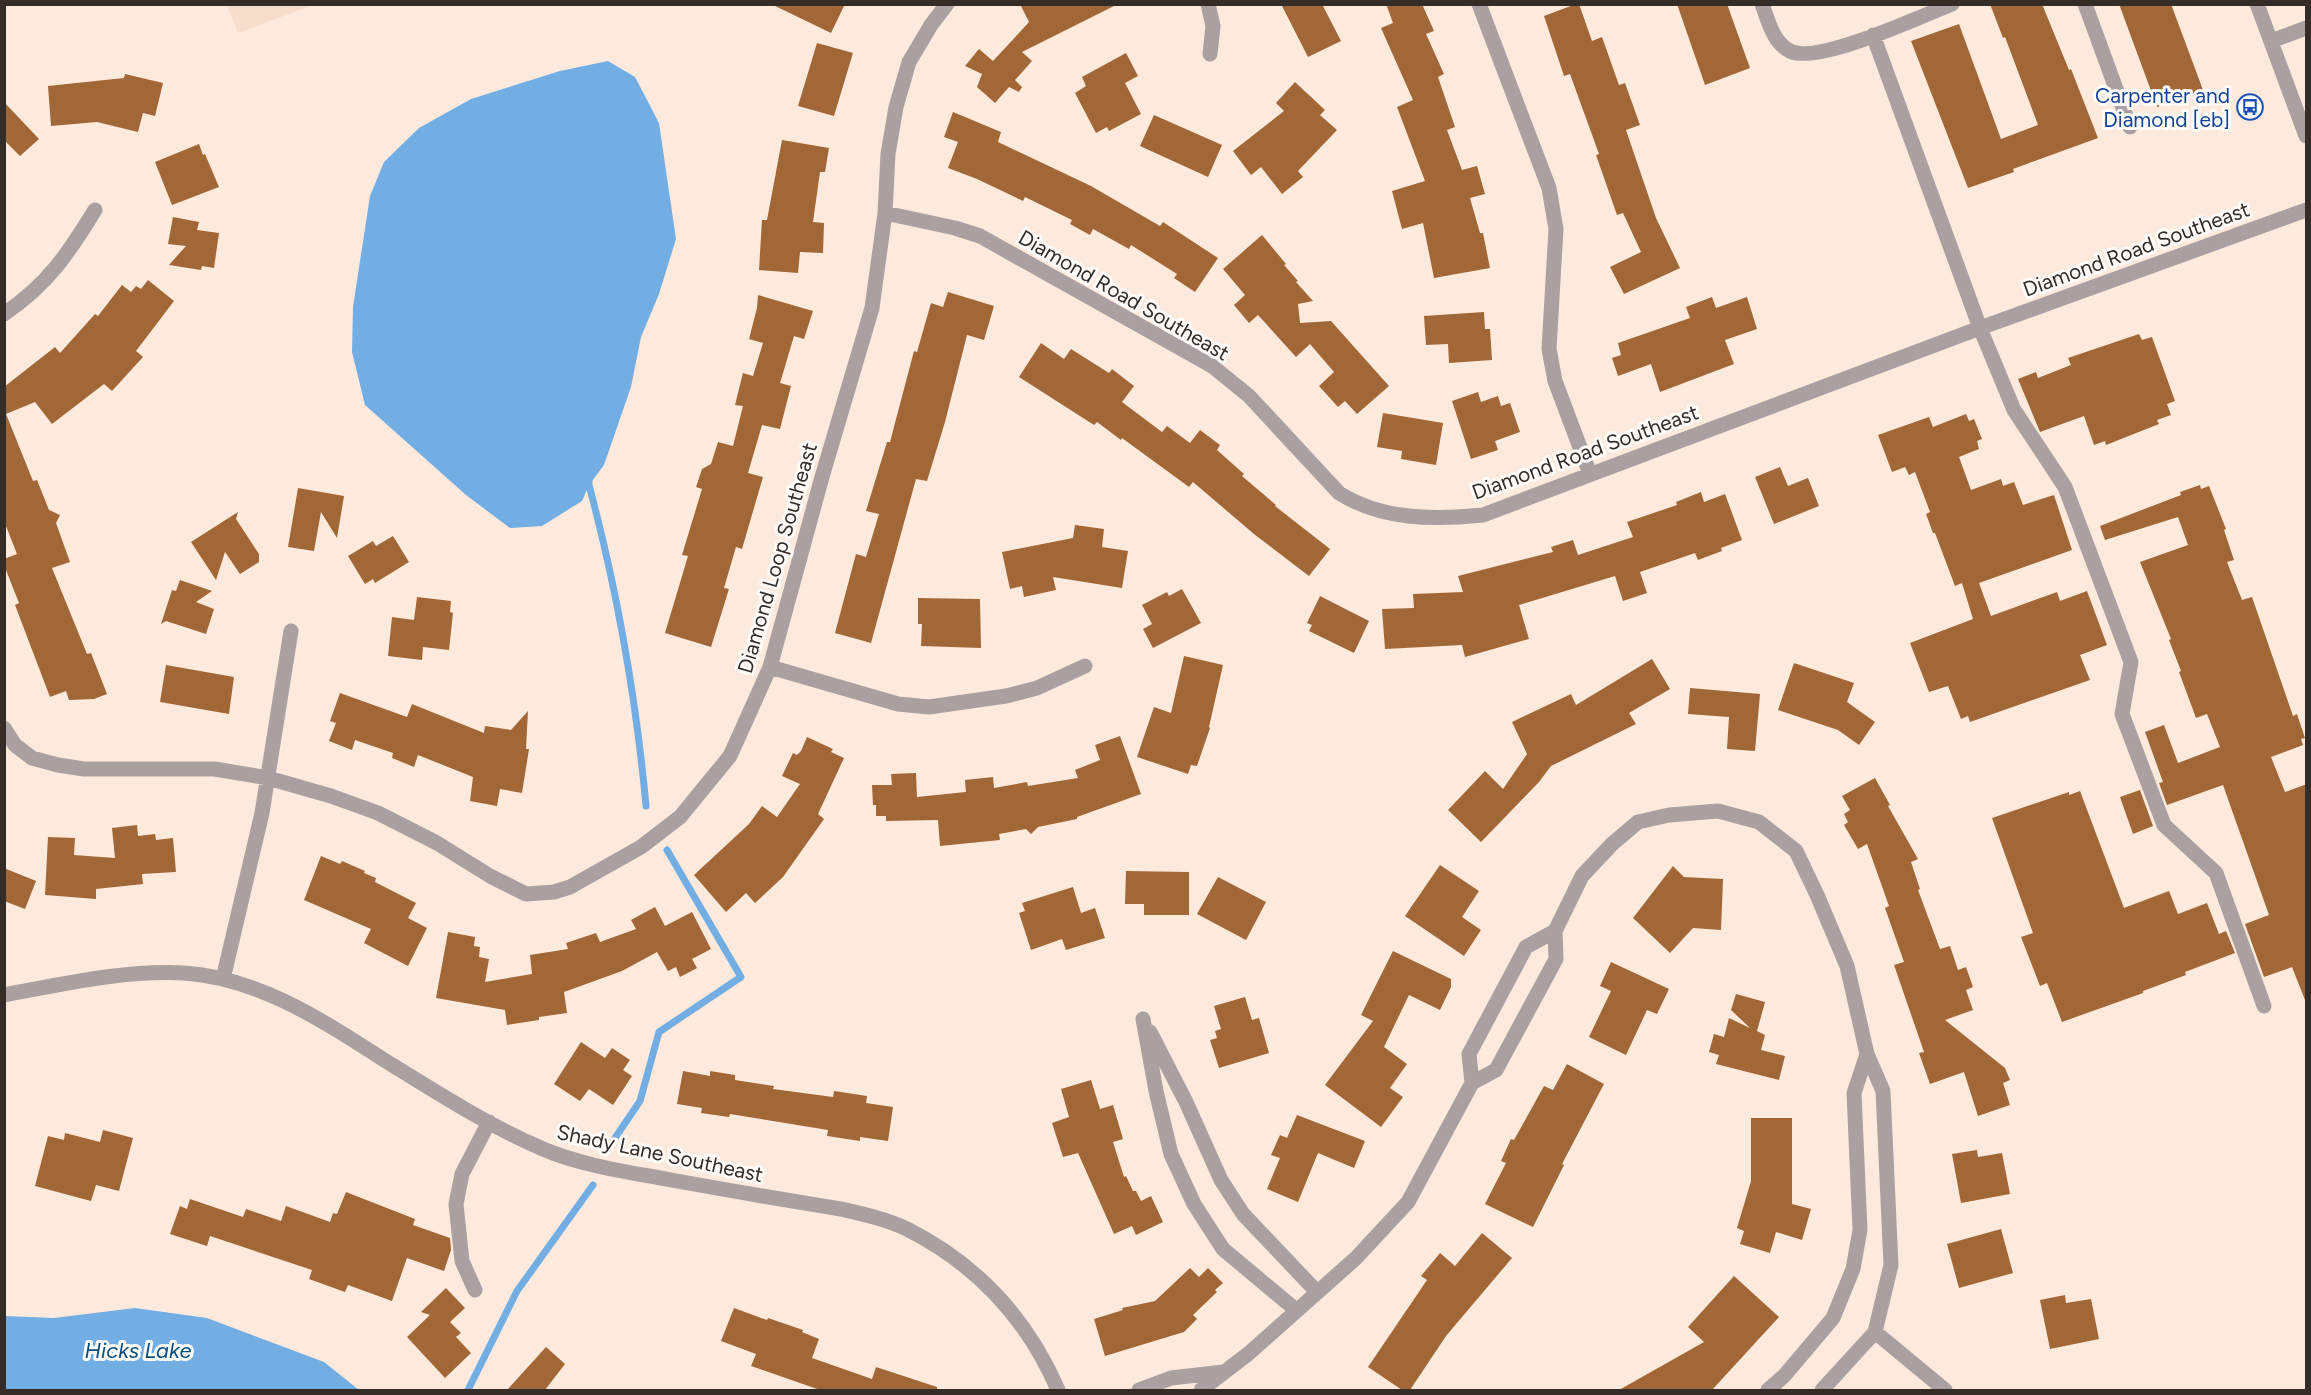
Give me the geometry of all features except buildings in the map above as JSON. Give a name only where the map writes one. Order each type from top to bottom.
[{"type":"street","name":"Diamond Loop Southeast","points":[[4,728],[15,745],[32,758],[84,769],[215,770],[268,778],[331,796],[378,813],[437,843],[490,876],[526,894],[554,892],[570,887],[641,847],[681,817],[730,756],[770,668],[822,477],[872,308],[885,213],[888,154],[896,107],[909,62],[931,25],[947,4]]},
{"type":"street","points":[[1208,4],[1213,26],[1210,54]]},
{"type":"street","points":[[1479,4],[1549,188],[1556,230],[1549,349],[1555,381],[1590,474]]},
{"type":"street","points":[[1762,4],[1773,33],[1788,51],[1804,55],[1826,52],[1952,4]]},
{"type":"street","points":[[2085,4],[2130,127]]},
{"type":"street","points":[[2257,4],[2307,136]]},
{"type":"street","points":[[2271,41],[2307,28]]},
{"type":"street","points":[[1873,35],[1980,328],[2014,410],[2065,487],[2132,662],[2122,714],[2164,825],[2216,873],[2264,1006]]},
{"type":"street","points":[[4,314],[36,291],[66,257],[94,210]]},
{"type":"street","name":"Diamond Road Southeast","points":[[885,213],[955,228],[980,236],[1212,366],[1249,396],[1339,492],[1357,504],[1398,516],[1450,518],[1483,515],[1980,328],[2307,210]]},
{"type":"street","points":[[223,979],[262,813],[291,631]]},
{"type":"street","points":[[770,668],[898,704],[929,707],[1006,696],[1036,688],[1085,666]]},
{"type":"street","points":[[1201,1390],[1248,1354],[1356,1258],[1408,1202],[1472,1083],[1496,1070],[1556,959],[1555,931],[1582,876],[1612,844],[1638,822],[1669,814],[1718,811],[1759,822],[1796,851],[1847,966],[1866,1054],[1883,1091],[1891,1264],[1875,1332],[1822,1390]]},
{"type":"street","points":[[1472,1083],[1469,1054],[1526,947],[1555,931]]},
{"type":"street","name":"Shady Lane Southeast","points":[[4,995],[86,979],[136,973],[185,973],[223,979],[257,988],[310,1014],[438,1094],[544,1150],[567,1158],[642,1175],[840,1209],[871,1216],[905,1228],[940,1248],[974,1273],[1004,1301],[1029,1334],[1058,1390]]},
{"type":"street","points":[[1296,1310],[1223,1249],[1194,1204],[1171,1154],[1156,1091],[1143,1019],[1186,1102],[1221,1180],[1243,1214],[1317,1292]]},
{"type":"street","points":[[1768,1390],[1784,1376],[1833,1318],[1853,1269],[1860,1230],[1854,1093],[1866,1054]]},
{"type":"street","points":[[475,1290],[462,1261],[456,1204],[462,1173],[489,1122]]},
{"type":"street","points":[[1875,1332],[1945,1390]]},
{"type":"street","points":[[1139,1390],[1171,1378],[1223,1372]]},
{"type":"shaded area","points":[[227,4],[313,5],[238,33]]},
{"type":"water","points":[[608,61],[635,77],[659,123],[676,239],[659,294],[641,337],[631,387],[604,465],[589,485],[582,501],[542,526],[510,528],[466,495],[365,405],[352,352],[353,307],[370,196],[384,162],[419,128],[471,99],[560,71]]},
{"type":"water","name":"Hicks Lake","points":[[135,1308],[207,1318],[324,1362],[359,1390],[5,1390],[5,1316],[54,1318]]},
{"type":"waterway","points":[[589,477],[624,644],[637,725],[646,806]]},
{"type":"waterway","points":[[609,1147],[640,1101],[659,1032],[741,977],[667,850]]},
{"type":"waterway","points":[[468,1390],[517,1291],[593,1185]]},
{"type":"place","name":"Carpenter and Diamond [eb]","points":[[2250,107]]}]
